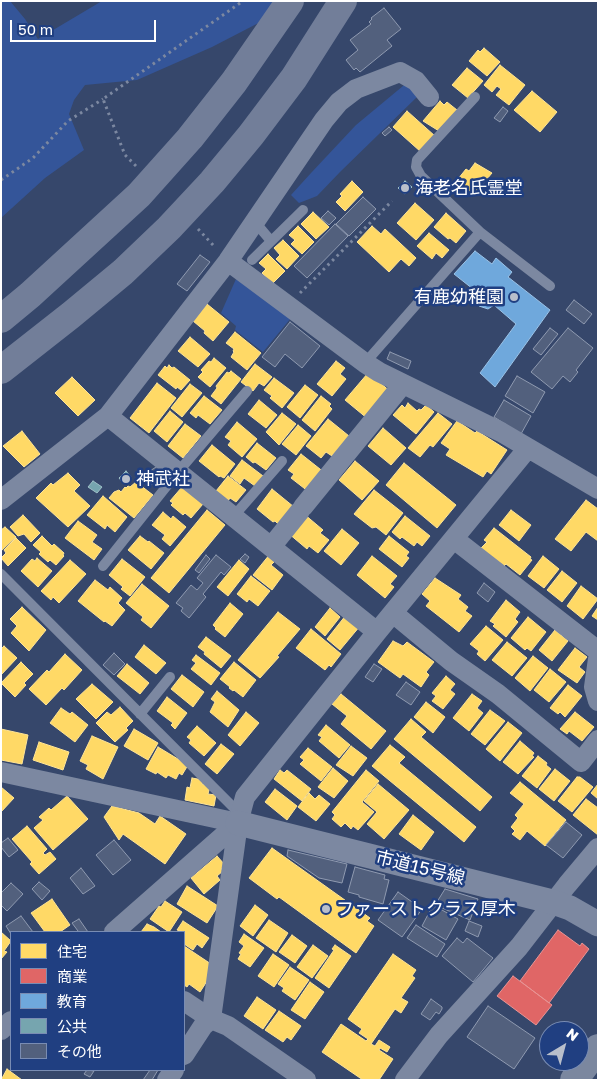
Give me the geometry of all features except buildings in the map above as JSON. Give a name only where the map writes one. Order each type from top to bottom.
[{"type":"highway","points":[[1,319],[30,295],[139,195],[190,138],[229,89],[290,1]]},
{"type":"highway","points":[[1,370],[101,290],[169,228],[212,182],[251,135],[294,78],[343,1]]},
{"type":"main road","points":[[574,1080],[598,1048]]},
{"type":"street","points":[[1,500],[108,416],[228,261],[324,120],[339,102],[356,89],[400,72],[416,81],[429,97]]},
{"type":"street","points":[[228,261],[364,363],[501,432],[598,489]]},
{"type":"street","points":[[271,547],[403,384]]},
{"type":"street","points":[[108,416],[376,632]]},
{"type":"street","points":[[185,1053],[203,1026],[211,1019],[239,819],[245,797],[376,632],[393,614],[528,448]]},
{"type":"street","points":[[454,539],[598,651]]},
{"type":"street","points":[[393,614],[451,661],[498,694],[581,762],[598,740]]},
{"type":"street","points":[[598,659],[594,687],[598,701]]},
{"type":"street","points":[[1,772],[239,819]]},
{"type":"street","points":[[115,931],[239,819]]},
{"type":"street","name":"市道15号線","points":[[239,819],[553,902],[570,908],[598,924]]},
{"type":"street","points":[[405,1080],[439,1035],[519,947],[598,848]]},
{"type":"street","points":[[185,1002],[211,1019],[228,1026],[306,1080]]},
{"type":"lane","points":[[475,97],[417,160],[416,167],[421,176],[480,232],[550,286]]},
{"type":"lane","points":[[252,260],[303,210]]},
{"type":"lane","points":[[255,222],[271,241]]},
{"type":"lane","points":[[364,363],[480,232]]},
{"type":"lane","points":[[103,566],[178,472],[247,392]]},
{"type":"lane","points":[[233,517],[282,461]]},
{"type":"lane","points":[[1,574],[140,714],[239,819]]},
{"type":"lane","points":[[140,714],[170,677]]},
{"type":"path","points":[[1,180],[34,158],[68,121],[103,99],[243,1]]},
{"type":"path","points":[[103,99],[125,155],[138,169]]},
{"type":"path","points":[[286,306],[392,201]]},
{"type":"path","points":[[192,222],[228,261]]},
{"type":"shaded area","points":[[1,1],[10,1],[38,39],[102,1],[301,1],[212,47],[137,80],[85,85],[74,100],[69,114],[84,150],[45,178],[1,218]]},
{"type":"shaded area","points":[[409,81],[417,97],[317,196],[299,203],[291,195],[356,125]]},
{"type":"shaded area","points":[[236,279],[291,318],[263,352],[235,330],[236,326],[221,313]]},
{"type":"place","name":"海老名氏霊堂","points":[[405,188]]},
{"type":"place","name":"有鹿幼稚園","points":[[514,297]]},
{"type":"place","name":"神武社","points":[[126,479]]},
{"type":"place","name":"ファーストクラス厚木","points":[[326,909]]}]
